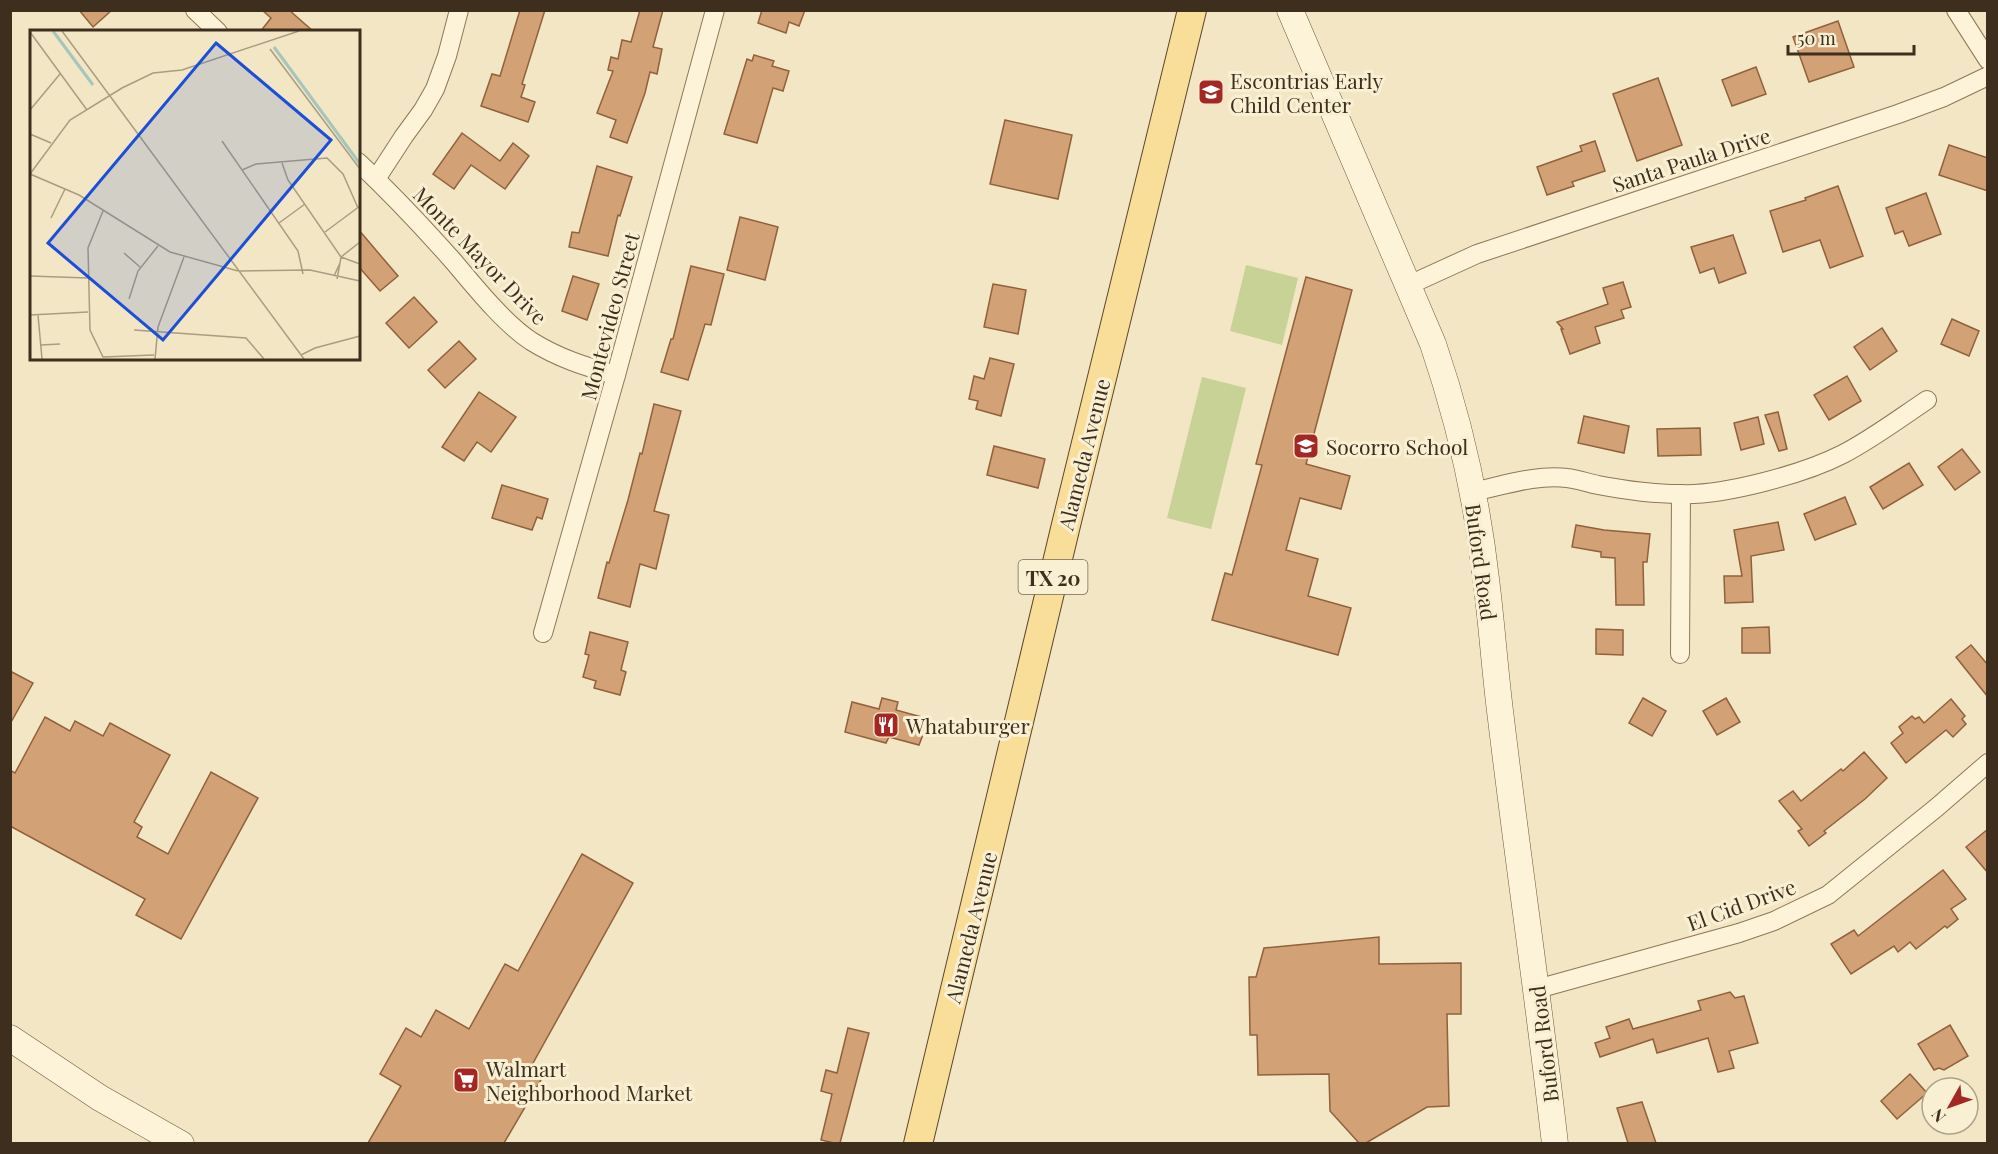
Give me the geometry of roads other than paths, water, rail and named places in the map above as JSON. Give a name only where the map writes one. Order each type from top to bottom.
[{"type":"main road","name":"Alameda Avenue","points":[[918,1143],[1192,11]]},
{"type":"street","points":[[195,10],[216,30]]},
{"type":"street","points":[[376,179],[435,89],[447,56],[459,10]]},
{"type":"street","name":"Montevideo Street","points":[[543,633],[715,10]]},
{"type":"street","name":"Buford Road","points":[[1290,10],[1434,344],[1449,389],[1472,492],[1486,578],[1501,718],[1555,1143]]},
{"type":"street","points":[[1956,10],[1988,60]]},
{"type":"street","name":"Santa Paula Drive","points":[[1409,285],[1477,255],[1898,114],[1944,97],[1988,76]]},
{"type":"street","name":"Monte Mayor Drive","points":[[360,164],[431,236],[479,291],[528,339],[578,365],[616,375]]},
{"type":"street","points":[[1472,492],[1549,478],[1567,478],[1600,485],[1681,494],[1716,492],[1816,466],[1843,454],[1927,400]]},
{"type":"street","points":[[1680,654],[1681,494]]},
{"type":"street","name":"El Cid Drive","points":[[1537,989],[1739,933],[1774,921],[1828,895],[1988,763]]},
{"type":"street","points":[[10,1038],[100,1098],[181,1143]]},
{"type":"place","name":"Escontrias Early Child Center","points":[[1211,92]]},
{"type":"place","name":"Socorro School","points":[[1306,446]]},
{"type":"place","name":"Whataburger","points":[[886,725]]},
{"type":"place","name":"Walmart Neighborhood Market","points":[[466,1080]]}]
